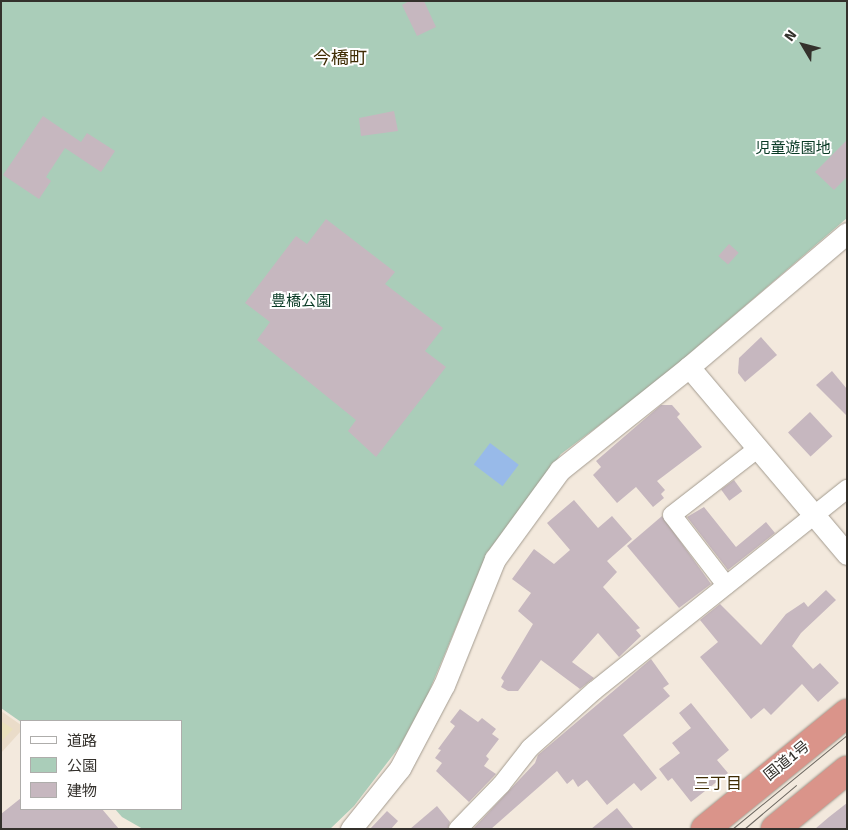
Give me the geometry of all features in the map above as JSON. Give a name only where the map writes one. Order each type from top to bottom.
[{"type":"highway","name":"国道1号","points":[[705,829],[847,713]]},
{"type":"highway","points":[[775,829],[847,770]]},
{"type":"street","points":[[352,829],[405,760],[444,685],[500,551],[560,470],[689,367],[847,233]]},
{"type":"street","points":[[689,367],[847,554]]},
{"type":"street","points":[[726,585],[672,515],[757,449]]},
{"type":"street","points":[[458,829],[501,785],[530,748],[594,691],[847,489]]},
{"type":"shaded area","points":[[1,711],[20,724],[20,732],[1,753]]},
{"type":"green space","name":"豊橋公園","points":[[1,1],[847,1],[847,218],[653,385],[561,454],[487,553],[428,694],[400,746],[354,806],[330,829],[143,829],[122,817],[116,810],[182,810],[182,720],[20,721],[1,708]]},
{"type":"sand","points":[[1,721],[13,729],[1,742]]},
{"type":"water","points":[[490,443],[519,465],[503,486],[474,465]]},
{"type":"building","points":[[409,1],[424,1],[436,27],[417,36],[402,5]]},
{"type":"building","points":[[394,111],[398,131],[361,136],[359,118]]},
{"type":"building","points":[[43,116],[81,142],[87,133],[115,151],[101,172],[65,148],[46,177],[51,181],[39,199],[3,175]]},
{"type":"building","points":[[847,140],[847,177],[834,190],[815,172]]},
{"type":"building","points":[[326,219],[395,272],[385,284],[443,328],[425,351],[446,367],[376,457],[348,431],[356,420],[257,340],[270,322],[245,303],[296,236],[307,244]]},
{"type":"building","points":[[729,244],[739,253],[728,265],[718,256]]},
{"type":"building","points":[[761,337],[777,355],[745,382],[738,373],[739,358]]},
{"type":"building","points":[[832,371],[847,389],[847,416],[816,385]]},
{"type":"building","points":[[661,405],[672,405],[680,414],[677,417],[702,447],[657,481],[665,490],[661,494],[664,498],[653,507],[636,487],[617,503],[593,475],[601,467],[596,461]]},
{"type":"building","points":[[810,412],[833,436],[811,457],[788,432]]},
{"type":"building","points":[[734,480],[742,491],[729,501],[721,489]]},
{"type":"building","points":[[574,500],[598,528],[612,516],[632,539],[607,561],[617,572],[603,587],[640,628],[636,630],[641,636],[619,657],[598,633],[572,662],[594,678],[580,689],[541,660],[518,691],[508,691],[501,687],[504,681],[501,678],[533,624],[518,611],[531,593],[512,579],[534,549],[554,564],[570,550],[547,523]]},
{"type":"building","points":[[704,507],[736,547],[766,522],[775,533],[728,570],[687,517]]},
{"type":"building","points":[[662,516],[711,584],[679,608],[627,546]]},
{"type":"building","points":[[826,590],[836,600],[801,633],[792,646],[813,669],[820,663],[839,683],[818,702],[802,684],[771,715],[764,708],[751,719],[700,657],[718,642],[700,620],[720,604],[761,645],[786,614],[804,602],[808,607]]},
{"type":"building","points":[[651,659],[669,684],[663,688],[670,696],[623,735],[657,778],[641,791],[634,783],[607,805],[587,780],[578,787],[573,779],[567,784],[557,771],[491,829],[473,829],[535,763],[538,755]]},
{"type":"building","points":[[691,703],[729,750],[717,760],[728,773],[691,802],[672,778],[668,781],[659,769],[680,753],[672,743],[691,728],[679,713]]},
{"type":"building","points":[[460,709],[478,722],[482,718],[496,729],[492,734],[499,739],[486,756],[489,759],[484,766],[496,774],[469,802],[436,771],[442,763],[435,758],[441,750],[438,749],[455,726],[450,722]]},
{"type":"building","points":[[20,799],[20,810],[103,810],[119,829],[1,829],[1,814]]},
{"type":"building","points":[[847,803],[847,829],[815,829],[829,817]]},
{"type":"building","points":[[437,806],[450,822],[448,829],[410,829]]},
{"type":"building","points":[[617,808],[634,829],[591,829]]},
{"type":"building","points":[[387,811],[398,821],[391,829],[370,829]]},
{"type":"tram line","points":[[732,829],[847,735]]},
{"type":"tram line","points":[[744,829],[796,785]]},
{"type":"district","name":"今橋町","points":[[340,58]]},
{"type":"district","name":"三丁目","points":[[718,784]]},
{"type":"park label","name":"児童遊園地","points":[[793,149]]}]
